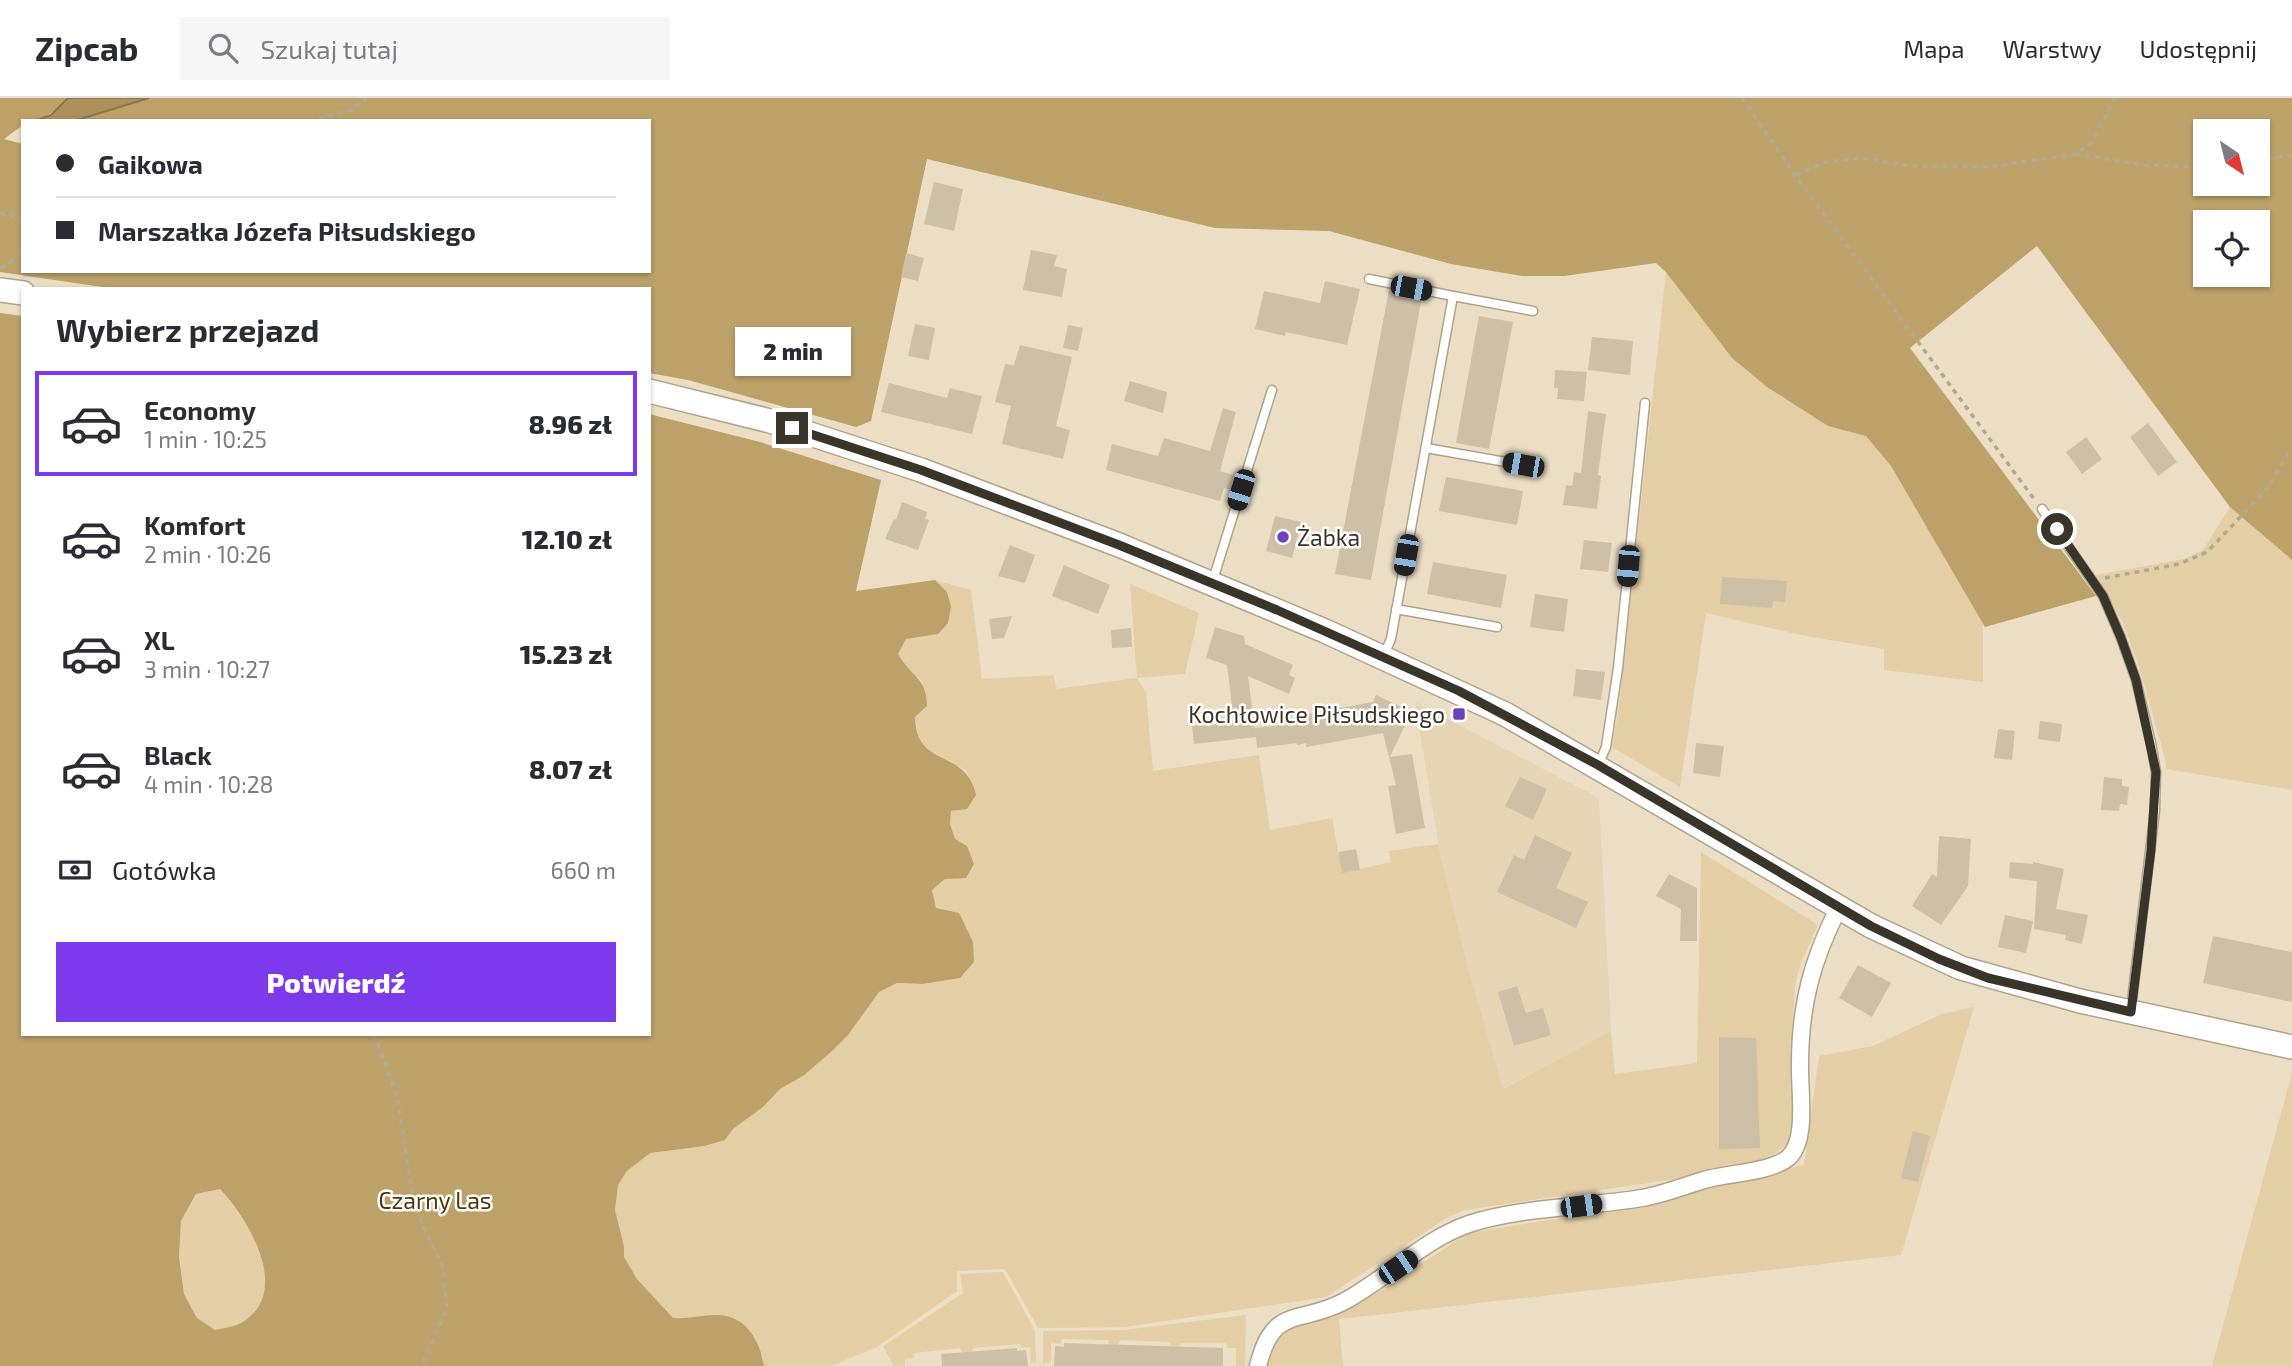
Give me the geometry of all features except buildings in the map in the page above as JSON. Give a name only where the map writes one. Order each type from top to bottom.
[{"type":"street","points":[[0,290],[21,293]]},
{"type":"street","points":[[651,391],[770,421],[921,470],[1212,583],[1384,657],[1505,714],[1598,765],[1839,907],[1913,947],[1970,972],[2022,987],[2292,1047]]},
{"type":"street","points":[[1258,1366],[1266,1338],[1274,1328],[1287,1320],[1328,1310],[1443,1236],[1471,1223],[1644,1198],[1720,1176],[1782,1162],[1792,1154],[1800,1136],[1800,1064],[1805,992],[1812,968],[1839,907]]},
{"type":"lane","points":[[1369,279],[1534,311]]},
{"type":"lane","points":[[1384,657],[1391,639],[1453,296]]},
{"type":"lane","points":[[1212,583],[1272,390]]},
{"type":"lane","points":[[1598,765],[1605,747],[1618,668],[1644,403]]},
{"type":"lane","points":[[1426,448],[1523,465]]},
{"type":"lane","points":[[2042,509],[2093,580],[2121,638],[2136,680],[2156,772],[2151,850],[2131,1012]]},
{"type":"lane","points":[[1396,609],[1497,627]]},
{"type":"path","points":[[317,119],[352,110],[366,98]]},
{"type":"path","points":[[1742,98],[1795,176],[2042,509]]},
{"type":"path","points":[[2075,154],[2092,142],[2115,98]]},
{"type":"path","points":[[1795,176],[1825,162],[1862,158],[1909,166],[1989,167],[2075,154],[2145,165],[2193,167]]},
{"type":"path","points":[[2270,158],[2292,155]]},
{"type":"path","points":[[0,213],[21,218]]},
{"type":"path","points":[[0,269],[21,254]]},
{"type":"path","points":[[2093,580],[2179,564],[2207,552],[2267,489],[2292,446]]},
{"type":"path","points":[[375,1036],[397,1096],[412,1192],[420,1219],[443,1268],[447,1309],[421,1366]]},
{"type":"shaded area","points":[[68,98],[149,98],[81,119],[40,119],[51,115]]},
{"type":"shaded area","points":[[1666,272],[1732,358],[1767,387],[1828,426],[1866,436],[1891,466],[1983,620],[1983,682],[1884,670],[1884,649],[1801,635],[1706,613],[1680,787],[1612,747],[1619,706]]},
{"type":"shaded area","points":[[2230,507],[2292,560],[2292,790],[2166,769],[2139,666],[2123,623],[2096,575],[2184,559],[2203,550]]},
{"type":"shaded area","points":[[935,580],[971,590],[982,679],[1053,675],[1057,689],[1137,678],[1146,693],[1153,771],[1259,755],[1270,830],[1332,818],[1342,873],[1391,862],[1389,851],[1438,844],[1468,968],[1503,1089],[1611,1031],[1615,1074],[1697,1063],[1701,852],[1818,925],[1801,962],[1795,985],[1792,1035],[1794,1092],[1790,1141],[1770,1158],[1695,1176],[1465,1210],[1448,1217],[1326,1297],[1125,1327],[1038,1328],[1005,1269],[957,1271],[957,1291],[877,1347],[831,1366],[764,1366],[763,1356],[718,1315],[694,1319],[673,1318],[637,1279],[624,1257],[615,1210],[618,1185],[627,1171],[650,1153],[725,1140],[733,1129],[763,1107],[780,1089],[803,1076],[879,992],[897,983],[922,984],[936,908],[932,890],[945,879],[955,840],[950,824],[951,811],[967,809],[976,795],[966,770],[938,757],[924,746],[916,729],[915,717],[927,706],[922,681],[906,667],[898,654],[905,639],[938,634],[947,592]]},
{"type":"shaded area","points":[[1130,584],[1199,613],[1185,674],[1137,678]]},
{"type":"shaded area","points":[[1415,702],[1599,798],[1611,1031],[1502,1089],[1468,968],[1439,847]]},
{"type":"shaded area","points":[[1974,1007],[1901,1255],[1339,1319],[1343,1366],[1266,1366],[1275,1342],[1287,1329],[1315,1319],[1328,1316],[1332,1318],[1382,1290],[1468,1233],[1643,1205],[1804,1165],[1819,1056],[1873,1046],[1942,1014]]},
{"type":"shaded area","points":[[2292,1073],[2292,1366],[2212,1366]]},
{"type":"shaded area","points":[[219,1189],[231,1202],[253,1237],[265,1276],[264,1294],[256,1310],[241,1323],[215,1330],[197,1318],[184,1294],[179,1257],[181,1221],[197,1194]]},
{"type":"shaded area","points":[[1003,1272],[1035,1331],[1036,1362],[1031,1362],[1030,1347],[1021,1348],[1020,1344],[973,1348],[972,1352],[962,1353],[960,1348],[913,1353],[914,1358],[905,1359],[905,1366],[894,1366],[883,1346],[963,1293],[960,1274]]},
{"type":"shaded area","points":[[1246,1315],[1245,1366],[1236,1366],[1236,1348],[1227,1348],[1226,1343],[1181,1343],[1179,1346],[1171,1346],[1170,1342],[1120,1340],[1118,1345],[1109,1345],[1108,1340],[1062,1339],[1061,1344],[1051,1343],[1051,1362],[1043,1363],[1043,1331],[1124,1330]]},
{"type":"green space","points":[[0,98],[68,98],[48,115],[37,119],[21,119],[21,126],[4,139],[21,143],[21,273],[651,273],[651,119],[81,119],[149,98],[2292,98],[2292,560],[2230,507],[2037,246],[1910,348],[2096,596],[1985,627],[1891,466],[1866,436],[1828,426],[1767,387],[1732,358],[1666,272],[1656,263],[1564,276],[1522,276],[1451,264],[1329,231],[1215,228],[927,159],[871,421],[856,427],[688,380],[651,373],[651,287],[102,287],[0,272]]},
{"type":"green space","name":"Czarny Las","points":[[0,313],[21,316],[21,1036],[651,1036],[651,415],[760,442],[881,480],[856,591],[935,580],[947,592],[951,607],[948,623],[938,634],[906,639],[898,654],[921,683],[926,696],[927,706],[915,717],[917,734],[932,752],[962,770],[971,780],[976,795],[967,809],[951,811],[950,824],[955,839],[967,846],[974,864],[966,878],[945,879],[932,890],[936,908],[959,913],[973,942],[974,962],[960,978],[922,984],[897,983],[879,992],[848,1035],[832,1051],[803,1076],[780,1089],[763,1107],[733,1129],[725,1140],[704,1146],[650,1153],[627,1171],[618,1185],[615,1210],[624,1257],[637,1279],[673,1318],[717,1315],[736,1319],[755,1339],[764,1366],[0,1366]],"holes":[[[220,1189],[243,1219],[261,1256],[265,1276],[264,1294],[256,1310],[241,1323],[215,1330],[197,1318],[184,1294],[179,1257],[181,1221],[196,1194]]]},
{"type":"place","name":"Żabka","points":[[1283,537]]},
{"type":"place","name":"Kochłowice Piłsudskiego","points":[[1459,714]]},
{"type":"route","points":[[792,428],[921,470],[1119,545],[1277,610],[1459,691],[1598,765],[1871,926],[1939,959],[1988,978],[2131,1012],[2151,850],[2156,772],[2136,680],[2121,638],[2103,596],[2057,529]]}]
